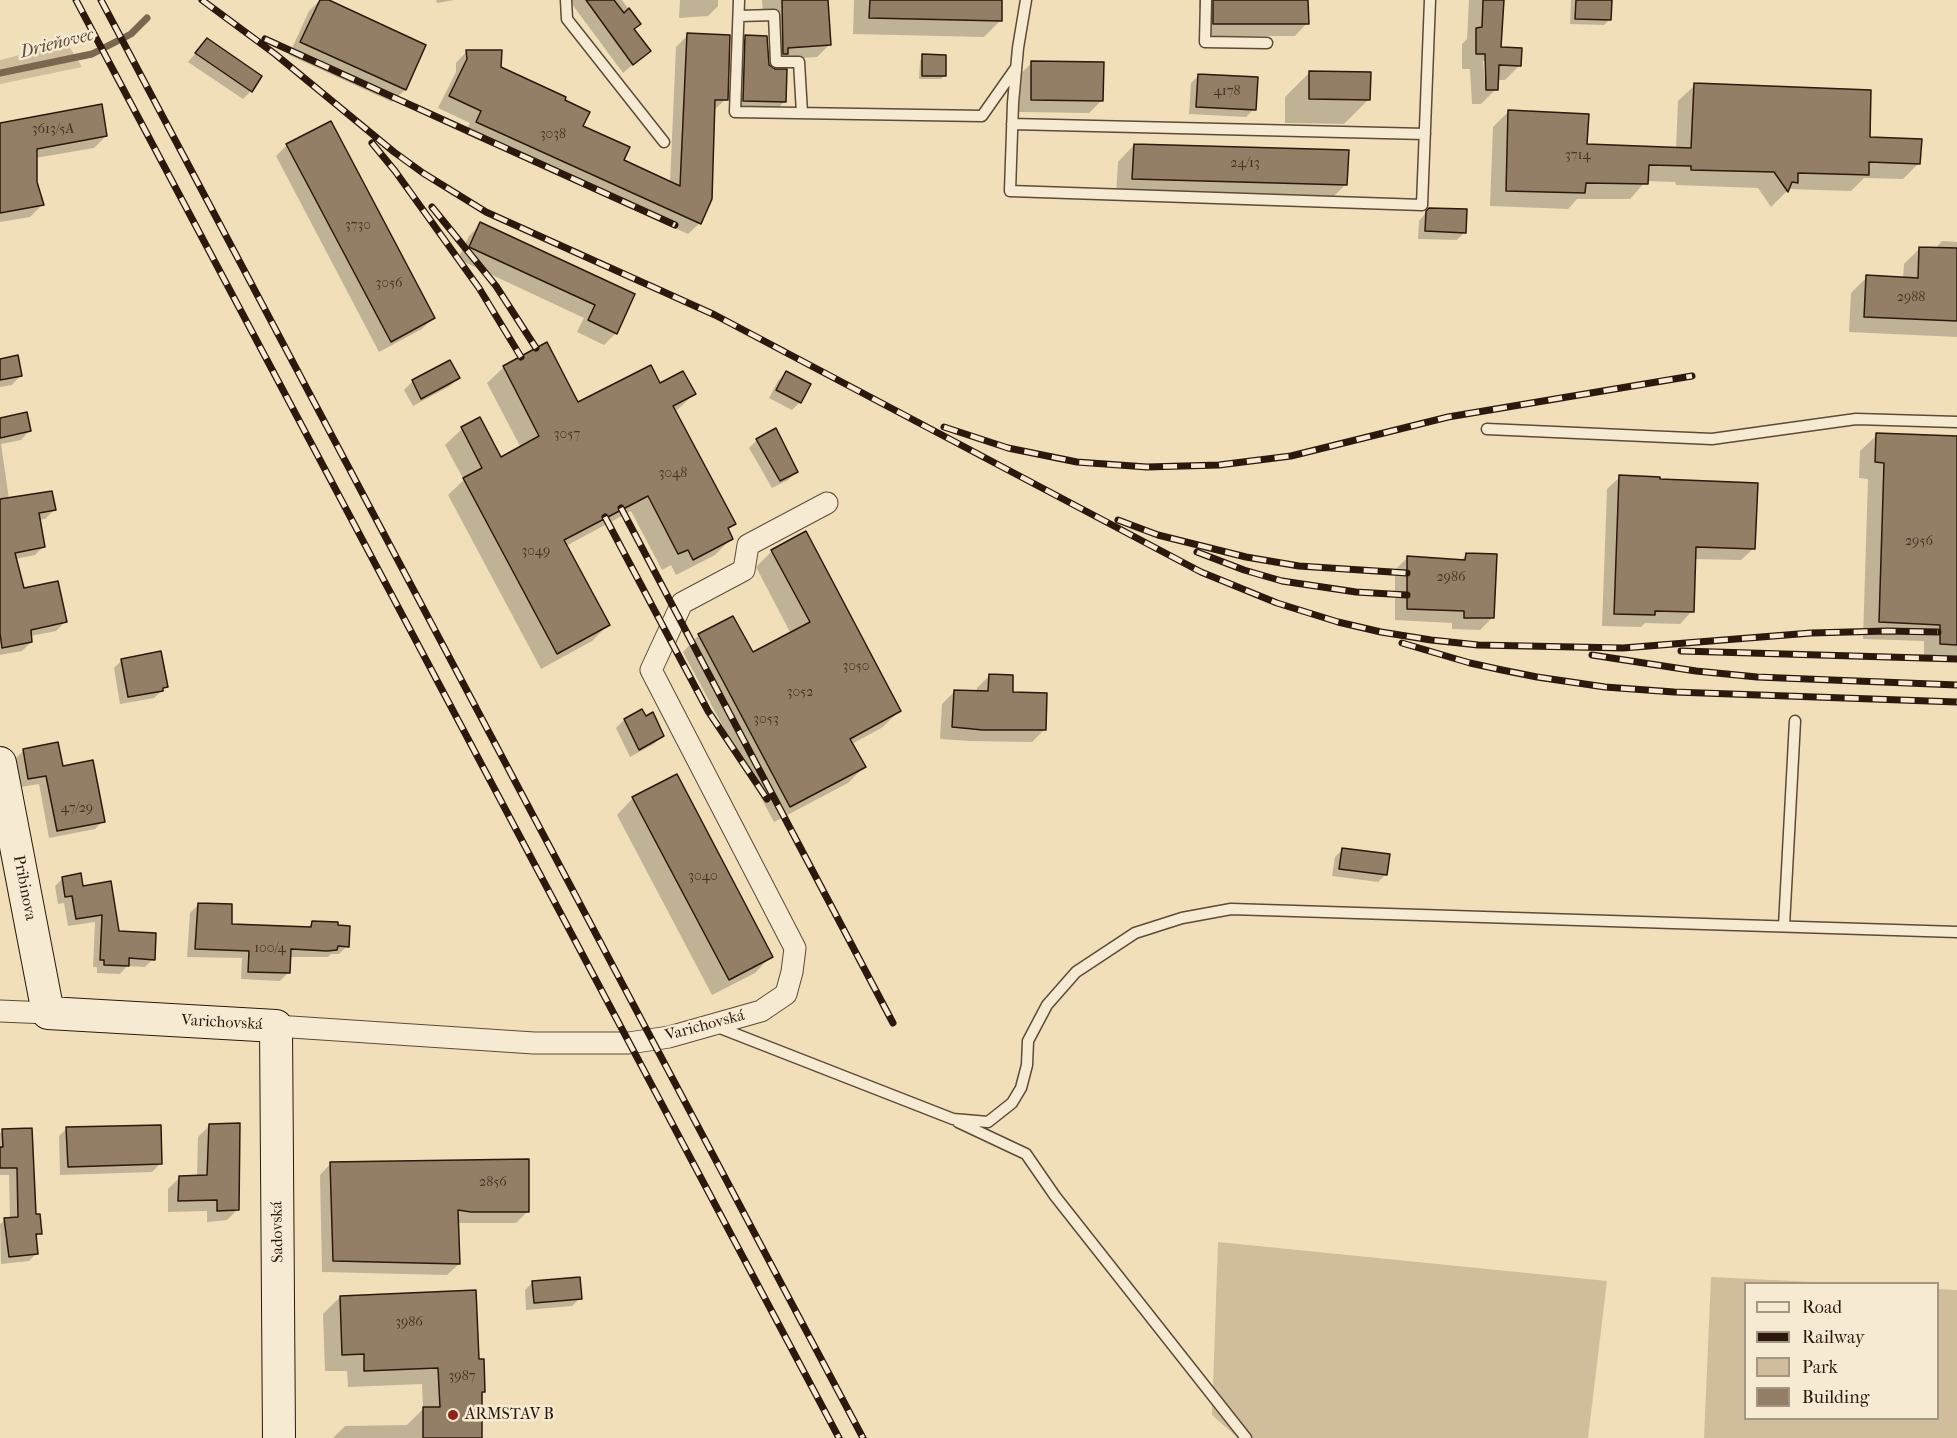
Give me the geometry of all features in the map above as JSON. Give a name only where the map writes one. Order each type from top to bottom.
[{"type":"street","name":"Varichovská","points":[[0,1011],[534,1043],[629,1043],[669,1037],[761,1011],[786,994],[795,948],[651,670],[682,603],[744,570],[748,544],[827,503]]},
{"type":"street","name":"Pribinova","points":[[0,763],[48,1013]]},
{"type":"street","name":"Sadovská","points":[[276,1026],[279,1438]]},
{"type":"lane","points":[[566,0],[567,19],[664,142]]},
{"type":"lane","points":[[739,0],[735,112],[982,116],[1016,68]]},
{"type":"lane","points":[[1026,0],[1016,68],[1010,191],[1422,206],[1430,0]]},
{"type":"lane","points":[[1206,0],[1204,42],[1267,43]]},
{"type":"lane","points":[[739,16],[774,15],[776,62],[799,62],[802,113]]},
{"type":"lane","points":[[1012,124],[1425,134]]},
{"type":"lane","points":[[1486,429],[1712,440],[1856,419],[1957,422]]},
{"type":"lane","points":[[1784,926],[1795,721]]},
{"type":"lane","points":[[953,1119],[988,1122],[1012,1103],[1021,1088],[1027,1065],[1028,1041],[1047,1005],[1076,972],[1135,933],[1182,918],[1231,909],[1957,932]]},
{"type":"lane","points":[[712,1025],[953,1119],[1026,1154],[1054,1196],[1246,1438]]},
{"type":"green space","points":[[67,43],[82,67],[0,84],[0,60]]},
{"type":"green space","points":[[1218,1242],[1607,1281],[1588,1438],[1238,1438],[1212,1415]]},
{"type":"green space","points":[[1711,1277],[1813,1282],[1744,1282],[1744,1420],[1939,1420],[1939,1289],[1957,1290],[1957,1438],[1704,1438]]},
{"type":"building","points":[[320,0],[329,0],[426,45],[406,90],[300,42]]},
{"type":"building","points":[[586,0],[614,0],[624,13],[629,8],[641,24],[634,29],[651,51],[633,65]]},
{"type":"building","points":[[782,0],[828,0],[831,45],[788,48],[788,54],[783,54]]},
{"type":"building","points":[[870,0],[1002,0],[1002,21],[869,18]]},
{"type":"building","points":[[1213,0],[1308,0],[1309,24],[1213,24]]},
{"type":"building","points":[[1483,0],[1504,0],[1501,47],[1522,48],[1521,66],[1499,65],[1498,90],[1486,90],[1485,54],[1476,54],[1476,28],[1482,27]]},
{"type":"building","points":[[1576,0],[1612,0],[1611,20],[1575,19]]},
{"type":"building","points":[[687,33],[730,35],[728,100],[715,100],[712,199],[701,224],[476,122],[481,111],[449,96],[467,59],[466,50],[502,50],[501,67],[566,97],[565,100],[590,112],[583,126],[630,147],[624,160],[680,186]]},
{"type":"building","points":[[745,35],[767,36],[769,65],[775,69],[787,69],[786,102],[743,101]]},
{"type":"building","points":[[207,38],[262,76],[252,92],[195,53]]},
{"type":"building","points":[[922,54],[946,55],[946,76],[922,76]]},
{"type":"building","points":[[1031,61],[1104,62],[1103,101],[1031,100]]},
{"type":"building","points":[[1309,71],[1371,72],[1370,100],[1309,99]]},
{"type":"building","points":[[1198,74],[1258,77],[1256,110],[1196,107]]},
{"type":"building","points":[[1694,83],[1871,90],[1870,137],[1922,139],[1920,164],[1869,162],[1869,175],[1798,173],[1798,183],[1792,182],[1788,192],[1774,172],[1691,170],[1691,166],[1649,165],[1648,184],[1586,183],[1585,193],[1506,191],[1508,110],[1589,114],[1587,144],[1691,148]]},
{"type":"building","points":[[102,104],[107,136],[37,149],[37,182],[44,205],[0,213],[0,123]]},
{"type":"building","points":[[331,121],[435,318],[391,342],[286,144]]},
{"type":"building","points":[[1134,144],[1349,150],[1347,185],[1132,179]]},
{"type":"building","points":[[1429,208],[1467,209],[1466,233],[1425,231],[1426,211]]},
{"type":"building","points":[[480,222],[635,294],[617,334],[588,320],[595,305],[469,247]]},
{"type":"building","points":[[1919,247],[1957,248],[1957,321],[1864,317],[1866,275],[1918,278]]},
{"type":"building","points":[[547,342],[578,402],[651,365],[660,383],[683,371],[696,394],[673,406],[736,524],[728,528],[733,539],[693,560],[688,550],[678,554],[648,496],[564,540],[610,625],[557,654],[463,478],[482,468],[461,427],[480,417],[501,457],[539,436],[503,366]]},
{"type":"building","points":[[18,355],[22,376],[0,380],[0,359]]},
{"type":"building","points":[[450,360],[460,378],[421,399],[412,380]]},
{"type":"building","points":[[786,371],[811,384],[801,403],[776,390]]},
{"type":"building","points":[[27,412],[31,431],[0,438],[0,418]]},
{"type":"building","points":[[776,428],[798,472],[780,481],[756,439]]},
{"type":"building","points":[[1876,433],[1957,436],[1957,645],[1940,644],[1940,625],[1879,622],[1884,463],[1875,462]]},
{"type":"building","points":[[1619,475],[1758,483],[1755,549],[1696,547],[1694,612],[1655,611],[1655,615],[1614,614]]},
{"type":"building","points":[[52,491],[56,510],[39,513],[45,547],[15,553],[24,588],[58,581],[67,622],[31,630],[32,642],[2,648],[0,499]]},
{"type":"building","points":[[806,531],[901,711],[850,739],[866,767],[790,807],[698,634],[733,616],[753,652],[810,622],[771,550]]},
{"type":"building","points":[[1466,553],[1497,554],[1494,618],[1464,618],[1464,611],[1407,609],[1407,556],[1465,560]]},
{"type":"building","points":[[161,651],[168,687],[163,688],[163,691],[128,697],[121,659]]},
{"type":"building","points":[[989,674],[1013,675],[1013,692],[1047,693],[1046,730],[983,730],[952,727],[954,690],[988,691]]},
{"type":"building","points":[[642,709],[646,716],[653,712],[664,736],[639,750],[624,719]]},
{"type":"building","points":[[58,742],[63,766],[93,760],[105,822],[57,831],[46,776],[28,779],[23,749]]},
{"type":"building","points":[[677,774],[773,957],[729,980],[632,797]]},
{"type":"building","points":[[1342,848],[1390,854],[1387,875],[1339,869]]},
{"type":"building","points":[[81,873],[83,886],[111,881],[119,931],[156,933],[155,960],[129,958],[129,966],[104,965],[104,960],[100,960],[102,915],[76,919],[72,896],[65,897],[62,877]]},
{"type":"building","points":[[198,903],[232,904],[232,924],[311,927],[312,921],[338,922],[338,925],[350,926],[349,947],[338,946],[337,950],[327,951],[291,949],[290,973],[248,972],[249,951],[195,949]]},
{"type":"building","points":[[240,1123],[239,1210],[217,1211],[217,1200],[178,1201],[179,1176],[207,1175],[209,1124]]},
{"type":"building","points":[[161,1125],[162,1164],[68,1167],[66,1127]]},
{"type":"building","points":[[32,1128],[36,1214],[40,1214],[42,1234],[36,1234],[38,1254],[9,1257],[4,1218],[18,1217],[17,1168],[0,1168],[0,1147],[3,1147],[2,1129]]},
{"type":"building","points":[[529,1159],[529,1212],[458,1210],[460,1264],[333,1261],[330,1162]]},
{"type":"building","points":[[580,1277],[582,1299],[534,1303],[532,1281]]},
{"type":"building","points":[[476,1290],[479,1359],[484,1359],[485,1392],[482,1392],[482,1438],[423,1438],[423,1407],[440,1407],[438,1368],[364,1371],[364,1354],[342,1355],[340,1296]]},
{"type":"waterway","name":"Drieňovec","points":[[0,73],[92,54],[131,34],[147,18]]},
{"type":"railway","points":[[76,0],[839,1438]]},
{"type":"railway","points":[[101,0],[863,1438]]},
{"type":"railway","points":[[202,0],[275,54],[394,152],[486,212],[715,315],[1201,572],[1277,603],[1338,622],[1381,632],[1478,645],[1623,648],[1811,633],[1938,632]]},
{"type":"railway","points":[[265,39],[675,225]]},
{"type":"railway","points":[[372,143],[395,171],[479,288],[521,357]]},
{"type":"railway","points":[[432,207],[496,286],[536,348]]},
{"type":"railway","points":[[944,427],[1008,448],[1077,462],[1147,467],[1219,465],[1291,456],[1448,417],[1692,376]]},
{"type":"railway","points":[[621,508],[893,1023]]},
{"type":"railway","points":[[605,517],[708,711],[767,799]]},
{"type":"railway","points":[[1118,520],[1158,535],[1246,557],[1299,566],[1407,573]]},
{"type":"railway","points":[[1197,552],[1244,570],[1282,581],[1356,592],[1407,595]]},
{"type":"railway","points":[[1402,643],[1502,670],[1605,687],[1674,692],[1957,702]]},
{"type":"railway","points":[[1681,651],[1957,659]]},
{"type":"railway","points":[[1592,655],[1696,671],[1757,677],[1957,685]]},
{"type":"place","name":"ARMSTAV B","points":[[453,1415]]}]
